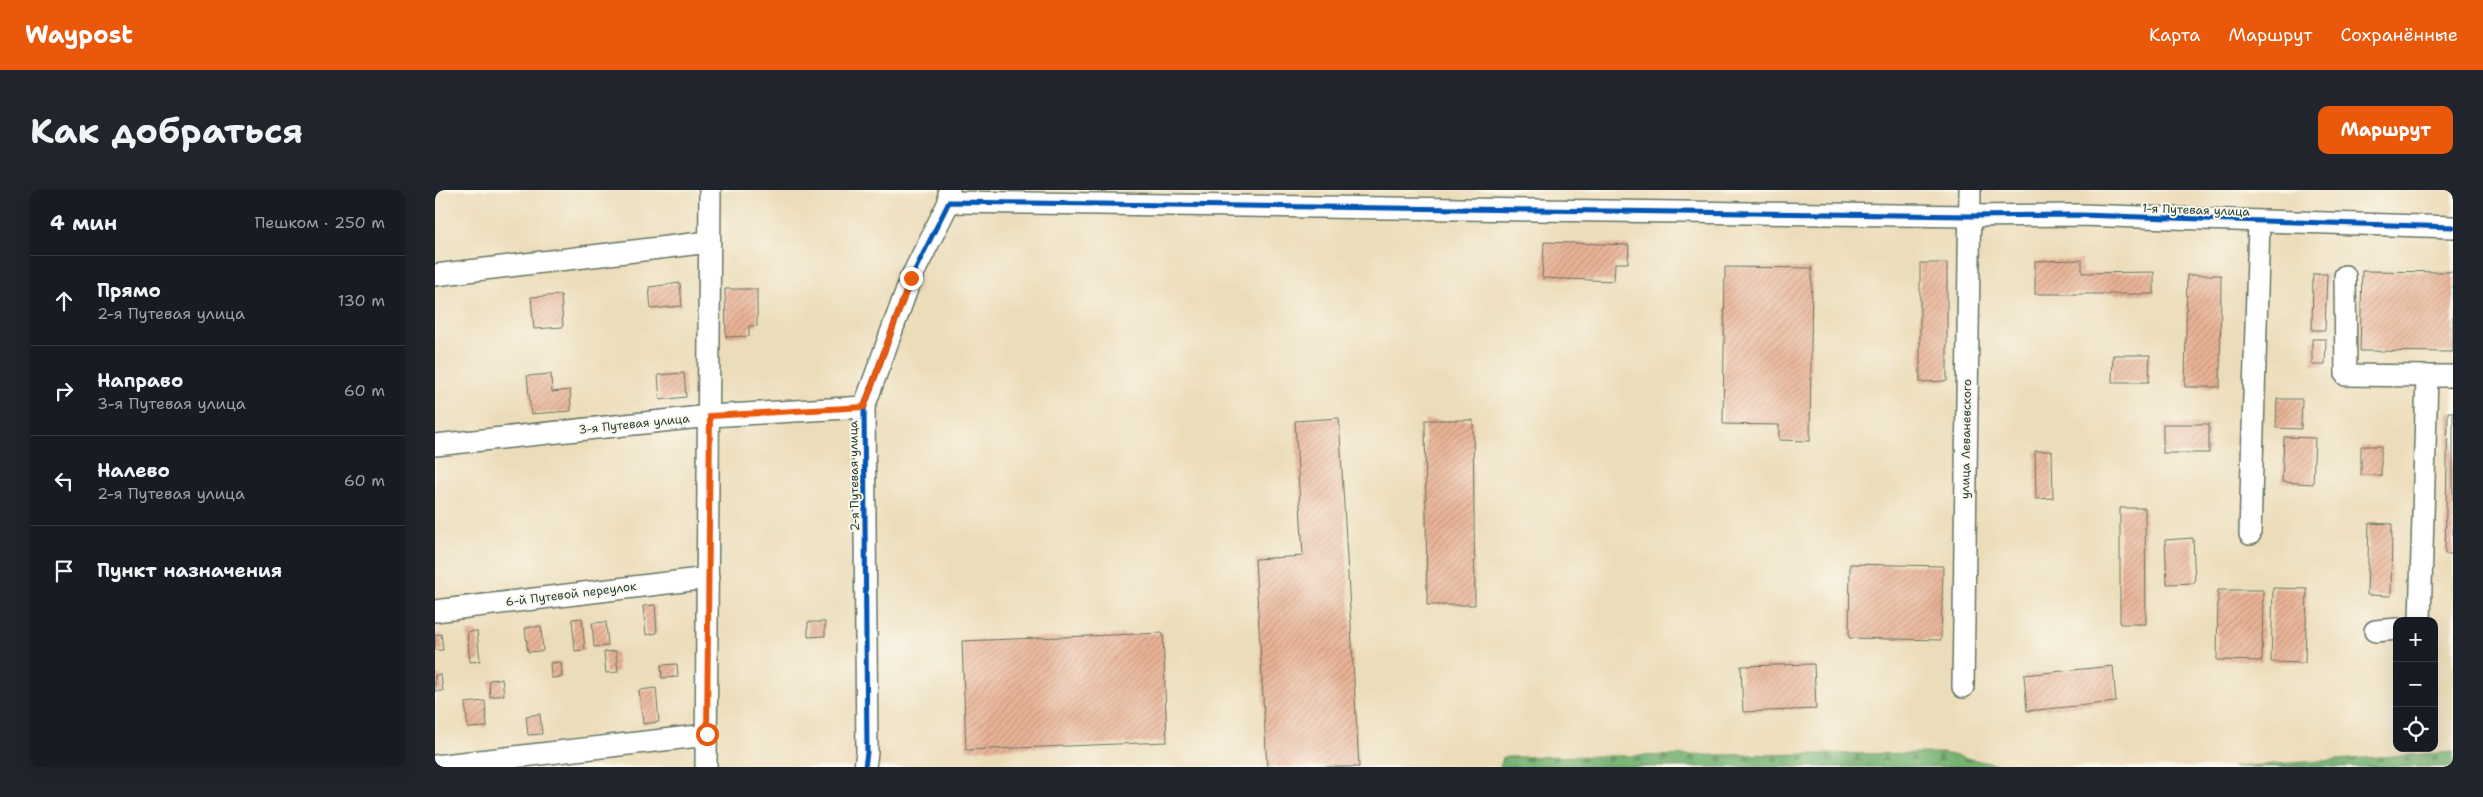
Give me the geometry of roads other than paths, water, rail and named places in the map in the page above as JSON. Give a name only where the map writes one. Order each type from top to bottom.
[{"type":"street","points":[[706,767],[710,416],[710,190]]},
{"type":"street","name":"улица Леваневского","points":[[1963,687],[1970,190]]},
{"type":"street","name":"1-я Путевая улица","points":[[949,196],[1969,216],[2080,215],[2453,227]]},
{"type":"street","name":"2-я Путевая улица","points":[[865,767],[867,752],[864,407],[911,278],[949,196]]},
{"type":"street","points":[[2250,534],[2259,222]]},
{"type":"street","points":[[435,274],[709,242]]},
{"type":"street","points":[[2345,276],[2346,375],[2453,376]]},
{"type":"street","points":[[2420,617],[2427,376]]},
{"type":"street","name":"3-я Путевая улица","points":[[435,445],[710,416],[864,407]]},
{"type":"street","name":"6-й Путевой переулок","points":[[435,611],[708,578]]},
{"type":"street","points":[[2375,631],[2393,629]]},
{"type":"street","points":[[435,766],[707,734]]}]
